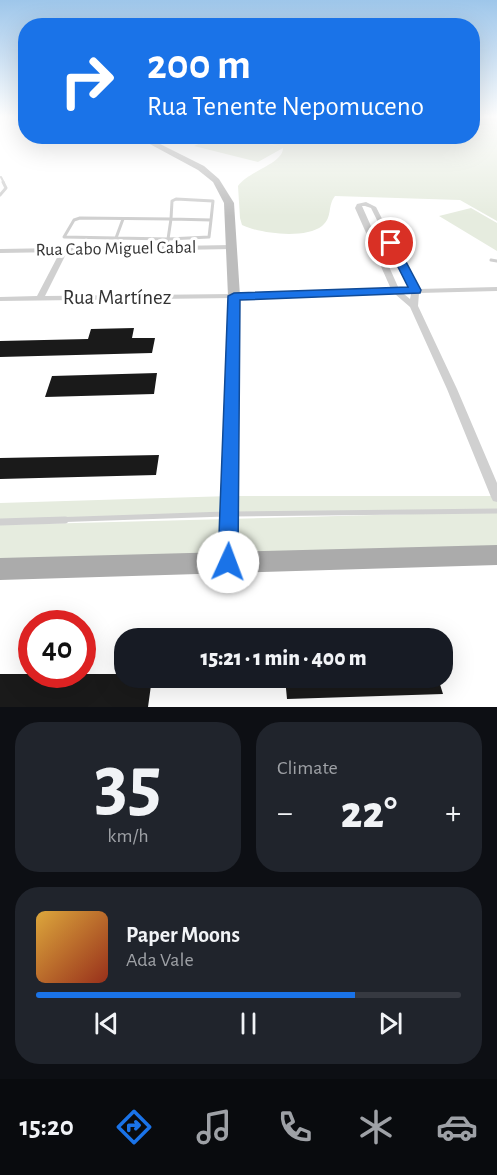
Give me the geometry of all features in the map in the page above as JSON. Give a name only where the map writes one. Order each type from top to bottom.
[{"type":"main road","points":[[0,569],[497,555]]},
{"type":"street","points":[[168,150],[183,157],[216,181],[229,203],[234,296],[228,562]]},
{"type":"street","points":[[414,306],[415,290],[373,207],[361,203],[358,208],[396,291],[414,306],[497,497]]},
{"type":"street","points":[[374,242],[391,243]]},
{"type":"street","name":"Rua Cabo Miguel Cabal","points":[[0,251],[167,244],[232,247]]},
{"type":"street","points":[[40,298],[65,250]]},
{"type":"street","name":"Rua Martínez","points":[[0,299],[497,289]]},
{"type":"lane","points":[[0,195],[6,188],[1,177]]},
{"type":"lane","points":[[167,244],[171,218],[174,199],[213,201],[211,220],[209,237],[206,239],[167,244],[116,238],[64,237],[77,219],[171,218],[211,220]]},
{"type":"lane","points":[[116,238],[123,219]]},
{"type":"lane","points":[[491,260],[497,261]]},
{"type":"lane","points":[[0,522],[230,514],[497,511]]},
{"type":"shaded area","points":[[210,150],[279,150],[258,162]]},
{"type":"shaded area","points":[[282,150],[497,150],[497,221],[460,200],[335,196],[328,219],[315,230],[283,234],[260,231],[242,225],[238,186],[281,154]]},
{"type":"shaded area","points":[[471,208],[497,223],[497,251],[439,216]]},
{"type":"shaded area","points":[[230,496],[497,496],[497,559],[0,573],[0,525],[450,513],[230,514],[0,522],[0,503]]},
{"type":"building","points":[[134,328],[132,338],[155,338],[152,353],[0,357],[0,341],[88,339],[91,329]]},
{"type":"building","points":[[157,373],[154,394],[45,397],[52,376]]},
{"type":"building","points":[[159,455],[156,475],[0,479],[0,458]]},
{"type":"building","points":[[0,674],[18,674],[18,688],[96,688],[96,674],[114,674],[114,688],[151,688],[148,707],[0,707]]},
{"type":"building","points":[[286,688],[441,688],[443,694],[287,699]]},
{"type":"route","points":[[228,562],[234,296],[415,290],[391,243]]}]
